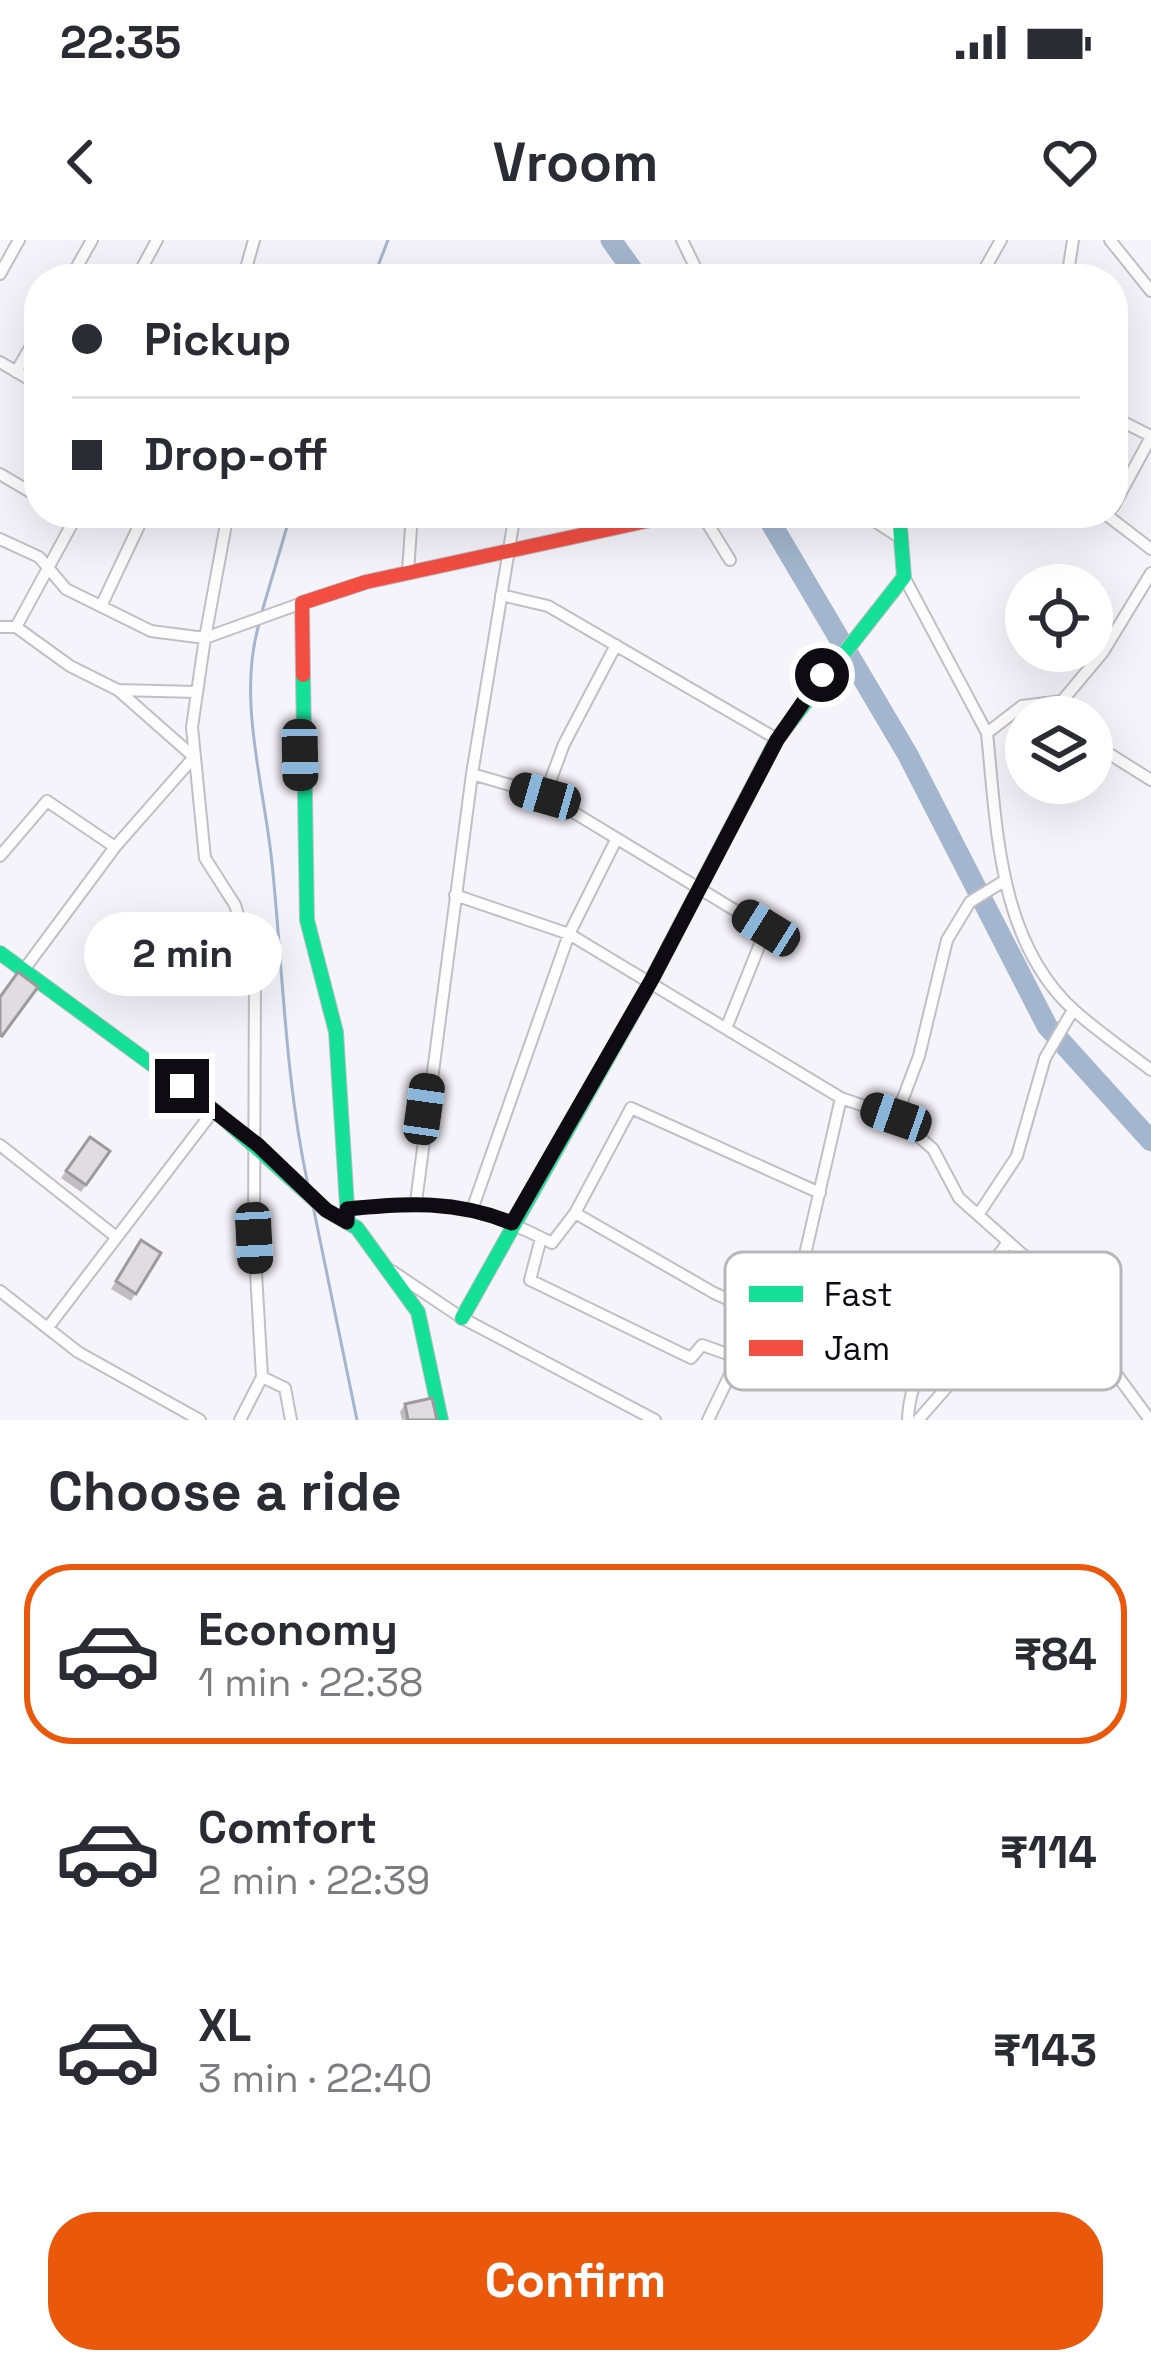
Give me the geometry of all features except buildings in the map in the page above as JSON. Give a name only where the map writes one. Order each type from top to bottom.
[{"type":"street","points":[[0,274],[20,240]]},
{"type":"street","points":[[1110,240],[1151,291]]},
{"type":"street","points":[[16,372],[24,358]]},
{"type":"street","points":[[0,362],[24,377]]},
{"type":"street","points":[[1128,478],[1151,437]]},
{"type":"street","points":[[16,628],[67,528]]},
{"type":"street","points":[[102,604],[138,528]]},
{"type":"street","points":[[225,528],[197,692],[194,757],[206,858],[236,905],[255,969],[258,1145],[254,1238],[262,1377],[241,1420]]},
{"type":"street","points":[[408,572],[411,528]]},
{"type":"street","points":[[416,1202],[472,774],[512,528]]},
{"type":"street","points":[[0,538],[39,557],[66,589],[151,631],[205,638],[408,572],[612,528]]},
{"type":"street","points":[[710,528],[730,560]]},
{"type":"street","points":[[884,528],[898,537]]},
{"type":"street","points":[[898,528],[904,577],[987,733],[1004,881],[1035,963],[1073,1010],[1151,1070]]},
{"type":"street","points":[[1127,528],[1151,549]]},
{"type":"street","points":[[1066,696],[1147,589],[1151,573]]},
{"type":"street","points":[[462,1318],[651,981],[777,740],[822,675],[904,577]]},
{"type":"street","points":[[501,595],[548,606],[777,740]]},
{"type":"street","points":[[302,603],[307,920],[326,968],[340,1036],[347,1216],[418,1312],[441,1420]]},
{"type":"street","points":[[0,627],[16,628],[70,666],[118,690],[194,757]]},
{"type":"street","points":[[545,796],[564,744],[616,645]]},
{"type":"street","points":[[118,690],[197,692]]},
{"type":"street","points":[[987,733],[1005,719]]},
{"type":"street","points":[[1113,756],[1151,780]]},
{"type":"street","points":[[23,971],[115,847],[194,757]]},
{"type":"street","points":[[472,774],[545,796],[766,928],[727,1026]]},
{"type":"street","points":[[0,856],[47,801],[115,847]]},
{"type":"street","points":[[473,1207],[569,934],[616,840]]},
{"type":"street","points":[[896,1117],[919,1057],[947,940],[970,902],[1004,881]]},
{"type":"street","points":[[455,895],[569,934],[842,1098],[896,1117],[933,1149],[959,1198],[1017,1252]]},
{"type":"street","points":[[0,953],[214,1110],[326,1210],[347,1216],[416,1202],[473,1207],[551,1243],[575,1213],[631,1108],[820,1193]]},
{"type":"street","points":[[978,1215],[1018,1156],[1046,1058],[1073,1010]]},
{"type":"street","points":[[807,1252],[842,1098]]},
{"type":"street","points":[[49,1326],[214,1110]]},
{"type":"street","points":[[0,1145],[115,1236]]},
{"type":"street","points":[[575,1213],[725,1299]]},
{"type":"street","points":[[541,1238],[530,1280],[691,1358],[702,1345],[725,1353]]},
{"type":"street","points":[[1001,1252],[1008,1242]]},
{"type":"street","points":[[381,1264],[462,1318],[629,1415],[656,1420]]},
{"type":"street","points":[[0,1292],[78,1352],[200,1420]]},
{"type":"street","points":[[262,1377],[285,1388],[291,1420]]},
{"type":"street","points":[[1121,1381],[1150,1420]]},
{"type":"street","points":[[708,1420],[725,1385]]},
{"type":"street","points":[[908,1420],[911,1390]]},
{"type":"street","points":[[918,1420],[944,1390]]},
{"type":"waterway","points":[[379,264],[388,240]]},
{"type":"waterway","points":[[611,240],[628,264]]},
{"type":"waterway","points":[[261,615],[287,528]]},
{"type":"waterway","points":[[774,528],[908,755],[1047,1026],[1151,1141]]},
{"type":"waterway","points":[[259,624],[251,712],[272,863],[289,1065],[308,1185]]},
{"type":"waterway","points":[[313,1206],[357,1420]]},
{"type":"traffic: fast","points":[[462,1318],[651,981],[777,739],[904,577],[900,528]]},
{"type":"traffic: fast","points":[[303,675],[307,920],[336,1032],[348,1222]]},
{"type":"traffic: fast","points":[[0,953],[214,1110],[326,1210],[357,1228],[418,1312],[441,1420]]},
{"type":"traffic: jam","points":[[303,675],[302,603],[366,582],[614,528]]},
{"type":"route","points":[[182,1086],[258,1145],[326,1210],[347,1222],[347,1209],[416,1202],[473,1207],[512,1223],[651,981],[777,740],[822,675]]}]
